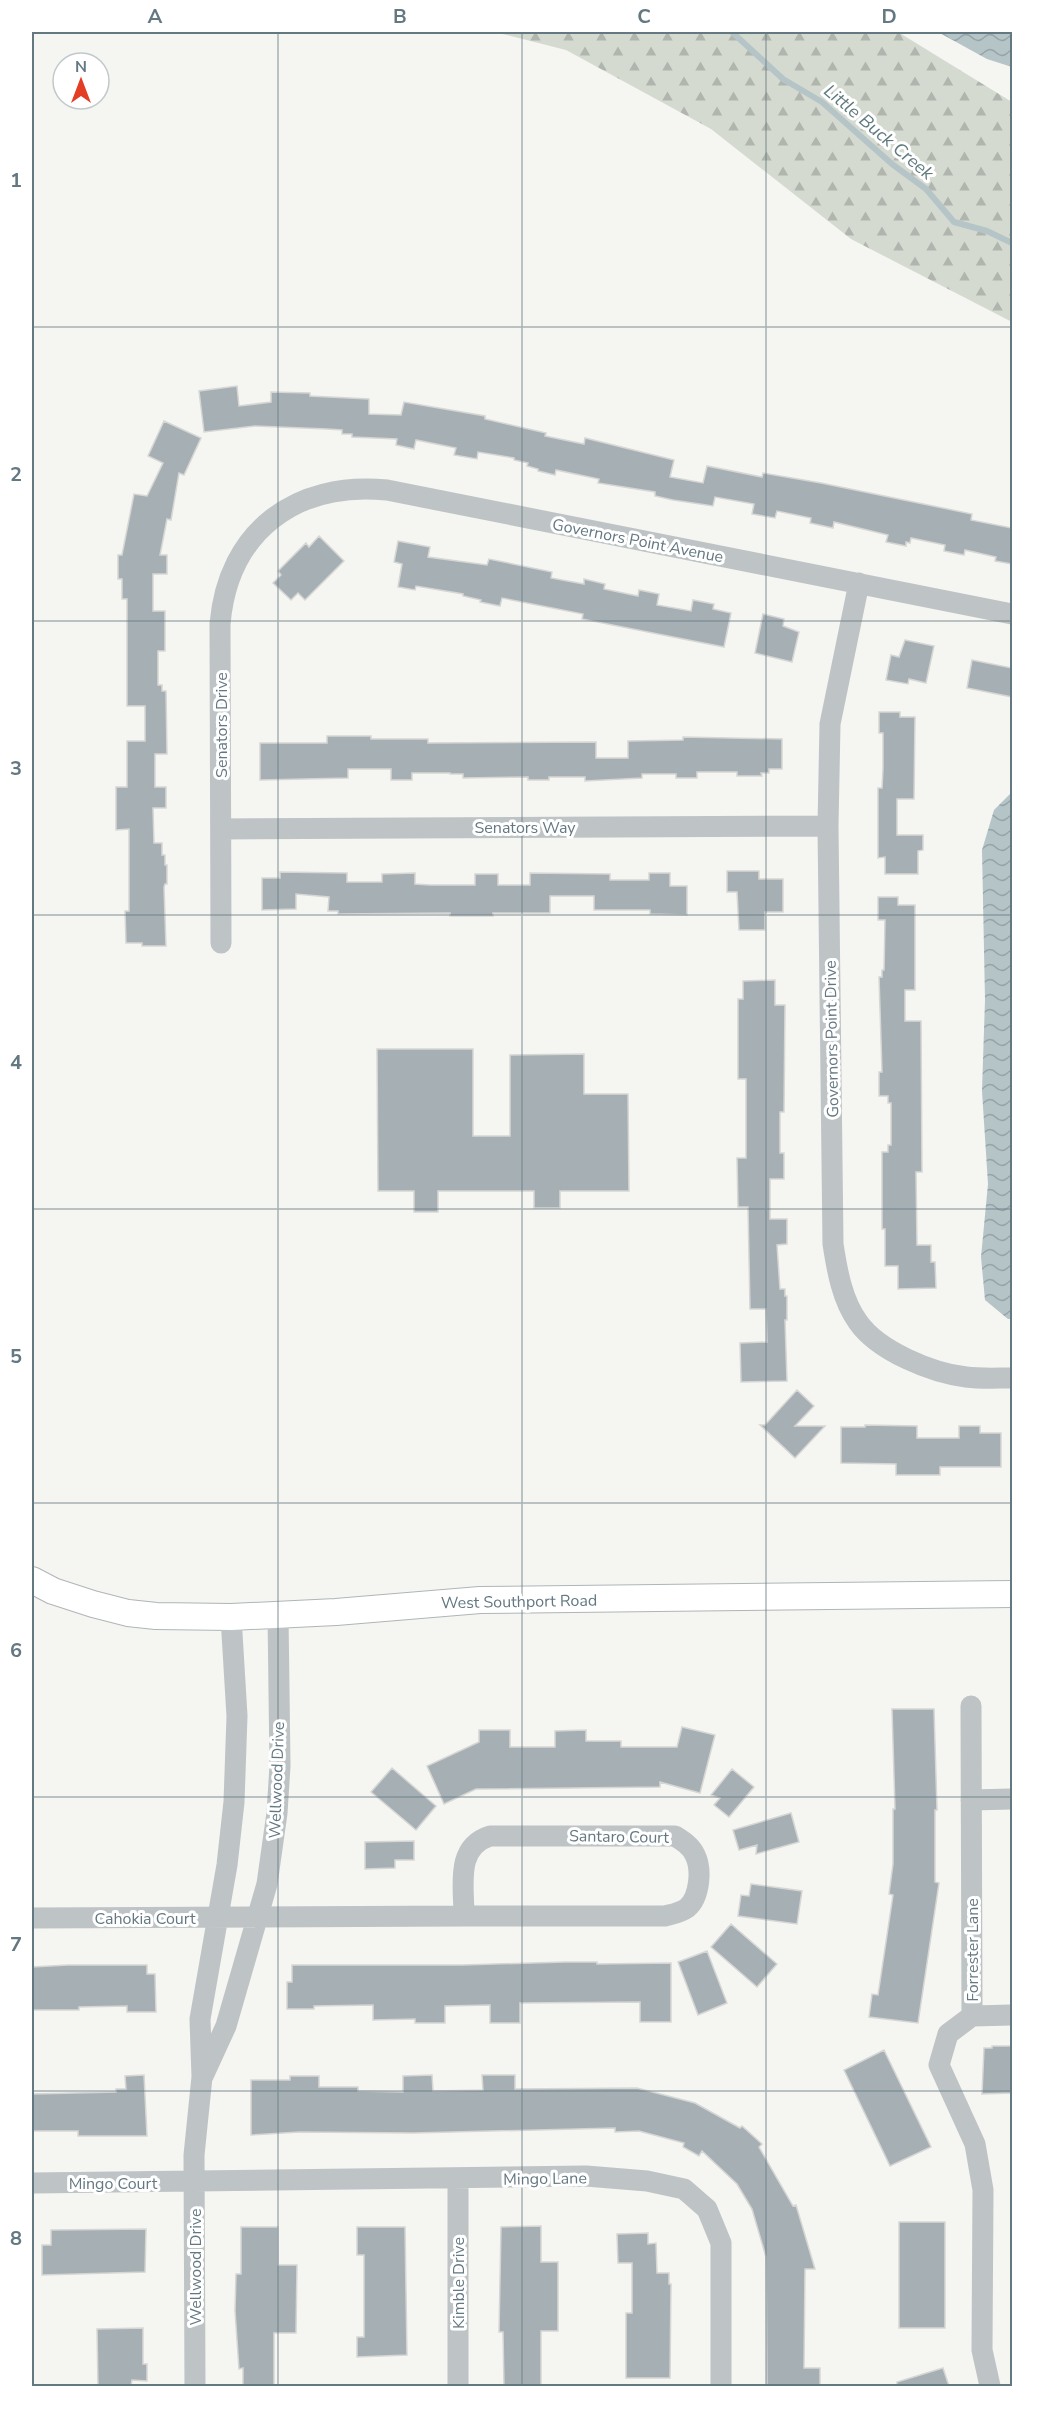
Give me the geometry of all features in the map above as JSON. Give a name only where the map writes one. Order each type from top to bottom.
[{"type":"main road","name":"West Southport Road","points":[[32,1580],[53,1591],[128,1613],[156,1616],[278,1615],[480,1600],[1012,1594]]},
{"type":"street","name":"Governors Point Avenue","points":[[269,521],[288,508],[329,491],[347,488],[387,490],[1012,614]]},
{"type":"street","name":"Senators Drive","points":[[221,943],[220,624],[226,591],[237,561],[259,530],[269,521]]},
{"type":"street","name":"Governors Point Drive","points":[[859,583],[830,724],[828,826],[833,1244],[838,1275],[857,1321],[870,1336],[906,1358],[959,1376],[1012,1378]]},
{"type":"street","name":"Senators Way","points":[[221,829],[828,826]]},
{"type":"street","name":"Wellwood Drive","points":[[202,2077],[226,2026],[267,1884],[277,1813],[279,1766],[278,1615]]},
{"type":"street","name":"Wellwood Drive","points":[[195,2386],[194,2155],[202,2077],[200,2019],[229,1847],[236,1778],[237,1716],[231,1617]]},
{"type":"street","name":"Forrester Lane","points":[[971,1706],[972,2016],[948,2034],[939,2065],[975,2144],[983,2190],[982,2350],[990,2386]]},
{"type":"street","points":[[971,1800],[1012,1799]]},
{"type":"street","name":"Santaro Court","points":[[258,1917],[464,1916],[675,1914],[686,1908],[697,1893],[697,1861],[686,1842],[675,1836],[490,1836],[475,1843],[465,1859],[464,1916]]},
{"type":"street","name":"Cahokia Court","points":[[32,1918],[258,1917]]},
{"type":"street","points":[[972,2016],[1012,2015]]},
{"type":"street","name":"Mingo Lane","points":[[194,2182],[586,2176],[647,2181],[684,2189],[707,2209],[721,2243],[721,2386]]},
{"type":"street","name":"Kimble Drive","points":[[458,2179],[458,2386]]},
{"type":"street","name":"Mingo Court","points":[[32,2183],[194,2182]]},
{"type":"green space","points":[[495,32],[898,32],[1012,102],[1012,322],[851,239],[711,129],[566,50]]},
{"type":"water","points":[[938,32],[1012,32],[1012,67],[987,59]]},
{"type":"water","points":[[1012,792],[1012,1319],[1008,1319],[985,1300],[981,1257],[988,1184],[982,1091],[985,1000],[982,850],[994,810]]},
{"type":"building","points":[[237,386],[239,406],[271,402],[271,392],[369,399],[369,414],[401,415],[404,402],[485,416],[485,419],[546,433],[545,436],[584,444],[585,438],[674,460],[670,477],[703,483],[707,466],[762,477],[763,473],[821,483],[972,514],[971,520],[1012,528],[1012,564],[995,561],[996,557],[965,550],[964,555],[944,551],[945,545],[911,538],[910,543],[906,542],[906,546],[886,542],[888,535],[834,522],[833,528],[810,523],[811,518],[777,511],[775,518],[752,514],[754,504],[715,497],[713,506],[673,500],[655,496],[655,492],[598,483],[599,479],[556,470],[555,475],[538,471],[538,469],[527,466],[528,463],[514,460],[514,458],[478,452],[477,459],[454,455],[456,448],[416,440],[414,449],[396,445],[397,439],[352,437],[352,434],[342,434],[342,430],[255,426],[204,432],[199,391]]},
{"type":"building","points":[[164,421],[201,438],[184,475],[179,473],[171,520],[167,519],[160,555],[167,555],[167,574],[153,574],[153,611],[165,611],[165,651],[158,651],[158,685],[162,685],[162,691],[166,691],[167,754],[155,754],[155,787],[166,787],[166,808],[153,808],[154,843],[162,843],[162,855],[165,855],[165,865],[167,865],[167,884],[164,887],[166,946],[142,946],[142,943],[126,943],[125,911],[129,911],[129,829],[116,830],[116,787],[127,787],[127,741],[145,741],[145,706],[127,706],[127,599],[122,599],[122,579],[118,579],[118,555],[122,555],[134,494],[147,496],[163,463],[148,456]]},
{"type":"building","points":[[319,536],[344,561],[305,600],[298,593],[291,600],[273,583],[281,575],[278,571],[306,543],[309,547]]},
{"type":"building","points":[[398,541],[430,547],[428,557],[487,565],[489,559],[552,572],[551,578],[584,584],[584,579],[605,584],[604,589],[638,596],[639,590],[659,594],[657,605],[691,611],[693,600],[714,604],[713,609],[731,613],[724,647],[582,619],[583,614],[502,598],[500,606],[480,602],[481,600],[463,596],[463,594],[416,586],[415,590],[398,587],[402,564],[394,562]]},
{"type":"building","points":[[763,614],[784,619],[783,626],[799,632],[792,662],[755,653]]},
{"type":"building","points":[[905,640],[934,646],[926,683],[909,679],[908,684],[886,680],[891,655],[899,657]]},
{"type":"building","points":[[972,660],[1012,668],[1012,697],[967,688]]},
{"type":"building","points":[[879,712],[900,712],[900,717],[915,717],[914,799],[897,799],[897,835],[923,835],[923,850],[918,851],[918,874],[885,874],[885,857],[878,858],[878,788],[882,788],[883,769],[883,733],[879,733]]},
{"type":"building","points":[[327,736],[428,739],[428,743],[596,742],[596,758],[628,758],[628,741],[683,740],[683,737],[782,739],[782,769],[769,769],[769,773],[761,773],[762,776],[737,776],[737,772],[697,772],[697,778],[676,778],[676,774],[642,774],[642,778],[585,781],[585,777],[549,777],[549,780],[528,780],[528,777],[463,778],[463,774],[450,773],[412,773],[412,780],[391,780],[391,769],[348,769],[348,778],[260,780],[260,743],[327,743]]},
{"type":"building","points":[[727,871],[759,871],[759,879],[783,879],[783,912],[765,912],[765,930],[739,930],[737,892],[727,892]]},
{"type":"building","points":[[280,872],[347,873],[347,882],[382,882],[382,874],[415,873],[415,884],[430,885],[475,885],[475,874],[498,874],[498,885],[530,885],[530,873],[610,874],[610,880],[649,880],[649,873],[670,873],[670,886],[687,886],[687,915],[650,914],[650,910],[594,910],[594,896],[550,896],[550,913],[493,913],[493,916],[450,916],[450,913],[338,914],[338,911],[328,911],[329,897],[296,894],[296,909],[262,910],[262,878],[280,878]]},
{"type":"building","points":[[878,897],[898,897],[898,905],[915,905],[915,990],[905,990],[905,1021],[921,1021],[922,1172],[916,1172],[917,1245],[931,1245],[931,1262],[935,1262],[936,1288],[898,1289],[898,1266],[885,1266],[885,1229],[882,1229],[882,1152],[888,1152],[888,1145],[891,1145],[891,1103],[888,1103],[888,1096],[879,1096],[879,1072],[882,1072],[879,977],[882,977],[882,970],[884,970],[885,920],[878,920]]},
{"type":"building","points":[[775,980],[775,1005],[785,1005],[784,1112],[780,1112],[780,1153],[784,1153],[784,1179],[770,1179],[770,1219],[787,1219],[787,1244],[777,1245],[780,1289],[785,1289],[785,1296],[787,1296],[787,1320],[785,1320],[787,1381],[741,1382],[740,1343],[767,1342],[766,1309],[750,1309],[748,1207],[738,1207],[737,1158],[746,1158],[746,1079],[738,1079],[738,999],[743,999],[743,981]]},
{"type":"building","points":[[377,1049],[473,1049],[473,1136],[510,1136],[510,1055],[584,1054],[584,1094],[628,1094],[629,1191],[560,1191],[560,1208],[534,1208],[534,1191],[438,1191],[438,1212],[414,1212],[414,1191],[378,1191]]},
{"type":"building","points":[[797,1390],[814,1406],[795,1426],[825,1426],[795,1458],[760,1425],[765,1425]]},
{"type":"building","points":[[865,1425],[917,1426],[917,1438],[959,1438],[959,1426],[980,1426],[980,1433],[1001,1433],[1001,1467],[940,1467],[940,1475],[896,1475],[896,1464],[841,1463],[841,1427],[865,1427]]},
{"type":"building","points":[[892,1709],[934,1709],[937,1810],[935,1810],[935,1882],[939,1883],[918,2023],[869,2017],[872,1994],[878,1995],[893,1895],[889,1894],[893,1864],[893,1809],[895,1809]]},
{"type":"building","points":[[682,1727],[715,1735],[700,1793],[660,1782],[660,1787],[476,1789],[444,1804],[427,1766],[479,1742],[479,1730],[510,1730],[510,1747],[555,1747],[555,1731],[586,1730],[586,1741],[621,1741],[621,1747],[677,1747]]},
{"type":"building","points":[[392,1768],[436,1806],[416,1830],[371,1792]]},
{"type":"building","points":[[732,1769],[754,1787],[729,1817],[714,1805],[720,1798],[711,1795]]},
{"type":"building","points":[[791,1813],[799,1842],[756,1854],[757,1845],[739,1850],[733,1830]]},
{"type":"building","points":[[414,1841],[414,1860],[395,1860],[395,1868],[365,1869],[365,1842]]},
{"type":"building","points":[[751,1884],[802,1891],[797,1924],[738,1916],[741,1895],[749,1896]]},
{"type":"building","points":[[731,1924],[777,1964],[757,1987],[711,1947]]},
{"type":"building","points":[[707,1951],[727,2003],[698,2015],[678,1962]]},
{"type":"building","points":[[565,1962],[671,1963],[671,2022],[640,2022],[640,2002],[520,2003],[520,2023],[490,2023],[490,2005],[445,2006],[445,2023],[415,2023],[415,2019],[373,2020],[373,2005],[287,2009],[287,1982],[292,1982],[292,1965],[463,1965]]},
{"type":"building","points":[[147,1965],[147,1974],[155,1974],[156,2012],[127,2012],[127,2006],[79,2007],[79,2010],[32,2010],[32,1967]]},
{"type":"building","points":[[992,2046],[1012,2046],[1012,2093],[982,2094],[984,2048],[992,2048]]},
{"type":"building","points":[[884,2050],[931,2147],[890,2166],[844,2070]]},
{"type":"building","points":[[144,2075],[147,2136],[78,2136],[78,2131],[32,2131],[32,2094],[116,2092],[116,2089],[126,2089],[125,2076]]},
{"type":"building","points":[[432,2075],[433,2091],[483,2090],[482,2075],[515,2075],[515,2089],[637,2088],[695,2103],[740,2128],[742,2126],[762,2144],[759,2147],[793,2206],[796,2205],[815,2269],[805,2269],[804,2368],[820,2368],[820,2386],[767,2386],[766,2257],[752,2209],[737,2184],[702,2151],[699,2156],[683,2147],[684,2143],[639,2131],[615,2132],[615,2128],[413,2133],[300,2132],[251,2135],[251,2080],[290,2080],[290,2076],[319,2076],[319,2087],[358,2087],[358,2091],[403,2092],[403,2076]]},
{"type":"building","points":[[899,2222],[945,2222],[945,2328],[899,2328]]},
{"type":"building","points":[[541,2226],[541,2262],[558,2262],[558,2331],[541,2331],[541,2386],[504,2386],[503,2332],[499,2332],[501,2227]]},
{"type":"building","points":[[241,2227],[278,2227],[278,2265],[297,2265],[296,2333],[274,2333],[274,2386],[243,2386],[243,2368],[239,2369],[235,2311],[236,2274],[241,2274]]},
{"type":"building","points":[[357,2227],[405,2227],[407,2355],[357,2357],[357,2337],[364,2337],[364,2255],[357,2255]]},
{"type":"building","points":[[146,2229],[145,2272],[42,2275],[42,2245],[51,2245],[51,2230]]},
{"type":"building","points":[[648,2233],[648,2244],[656,2243],[657,2273],[669,2273],[669,2284],[671,2284],[670,2378],[626,2378],[626,2313],[632,2313],[632,2263],[618,2263],[617,2234]]},
{"type":"building","points":[[143,2328],[143,2364],[147,2364],[147,2381],[132,2380],[131,2386],[98,2386],[97,2329]]},
{"type":"building","points":[[943,2368],[949,2386],[897,2386],[897,2382]]},
{"type":"waterway","name":"Little Buck Creek","points":[[732,32],[783,79],[822,102],[892,164],[926,189],[954,222],[987,231],[1012,243]]}]
